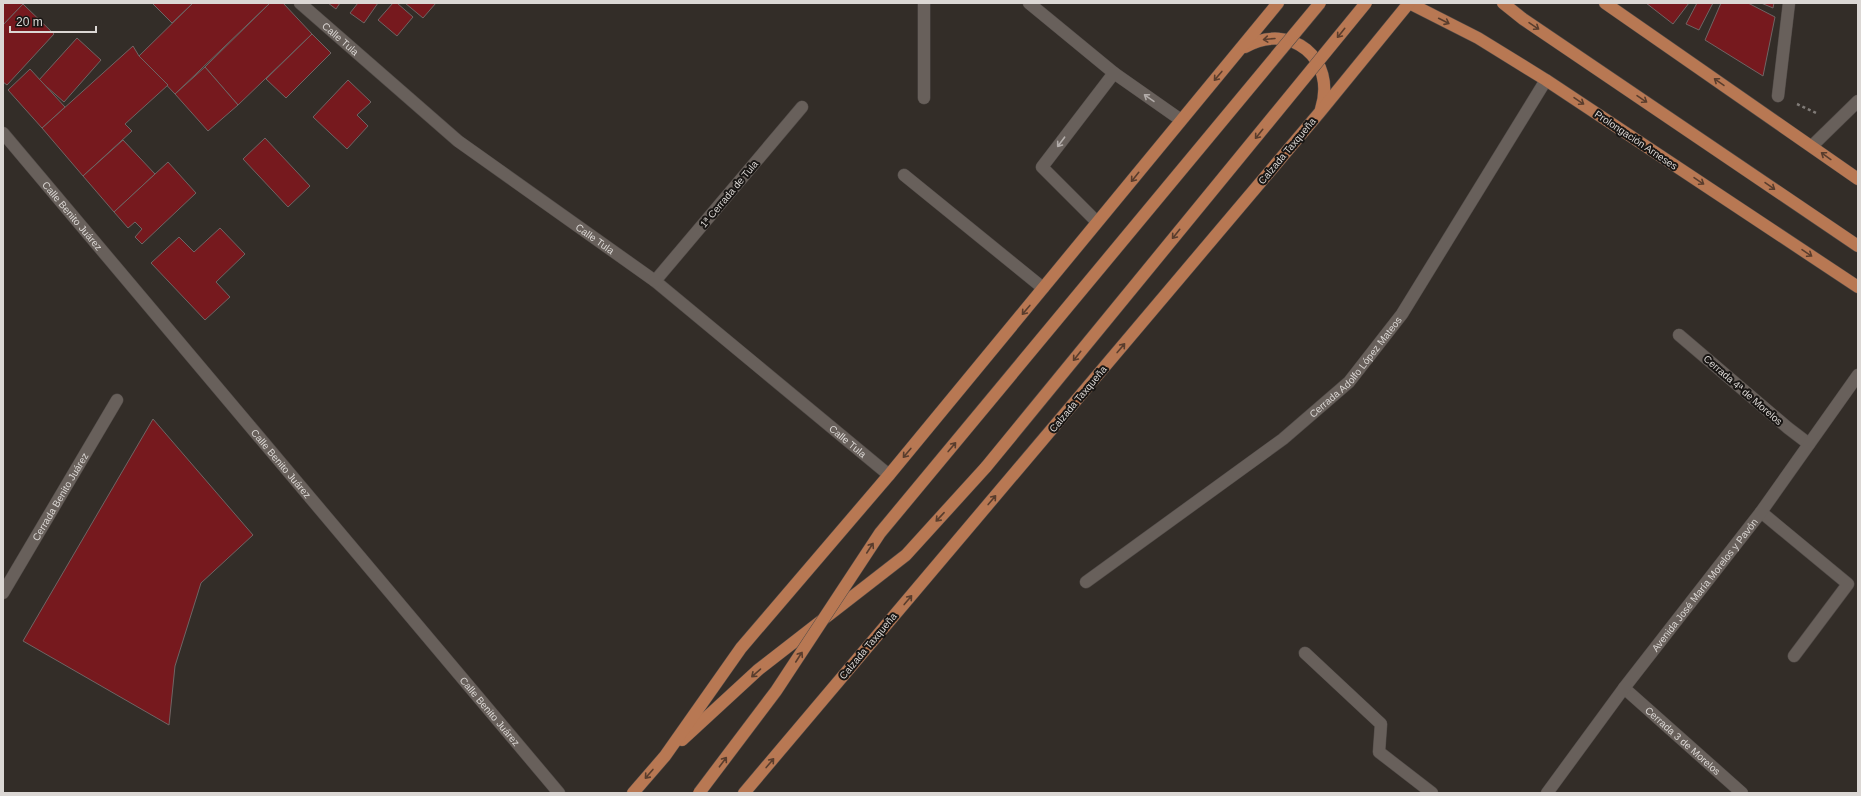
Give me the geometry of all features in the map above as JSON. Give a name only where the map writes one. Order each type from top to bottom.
[{"type":"main road","points":[[633,793],[665,756],[741,648],[889,475],[1278,3]]},
{"type":"main road","points":[[699,793],[776,691],[880,533],[1320,3]]},
{"type":"main road","points":[[665,756],[758,670],[906,555],[986,468],[1366,3]]},
{"type":"main road","name":"Prolongación Arneses","points":[[1409,3],[1478,38],[1546,80],[1858,287]]},
{"type":"main road","name":"Calzada Taxqueña","points":[[744,793],[1320,112],[1409,3]]},
{"type":"main road","points":[[1503,3],[1523,19],[1858,246]]},
{"type":"main road","points":[[1605,3],[1858,179]]},
{"type":"main road","points":[[1234,56],[1244,47],[1255,41],[1269,38],[1282,38],[1294,42],[1306,49],[1315,59],[1322,71],[1325,85],[1324,99],[1320,112]]},
{"type":"street","name":"Calle Tula","points":[[300,3],[458,141],[655,281],[889,475]]},
{"type":"street","points":[[924,3],[924,98]]},
{"type":"street","points":[[1029,3],[1114,73],[1181,120]]},
{"type":"street","points":[[1778,96],[1788,3]]},
{"type":"street","points":[[1097,222],[1042,167],[1114,73]]},
{"type":"street","name":"Cerrada Adolfo López Mateos","points":[[1086,582],[1283,439],[1349,382],[1402,314],[1546,80]]},
{"type":"street","points":[[1812,146],[1858,101]]},
{"type":"street","name":"1ª Cerrada de Tula","points":[[655,281],[802,107]]},
{"type":"street","name":"Calle Benito Juárez","points":[[3,133],[559,793]]},
{"type":"street","points":[[904,176],[1044,288]]},
{"type":"street","name":"Cerrada 4ª de Morelos","points":[[1679,335],[1788,428],[1809,444]]},
{"type":"street","name":"Avenida José María Morelos y Pavón","points":[[1548,793],[1624,688],[1761,512],[1858,375]]},
{"type":"street","name":"Cerrada Benito Juárez","points":[[3,593],[117,400]]},
{"type":"street","points":[[1761,512],[1848,584],[1794,656]]},
{"type":"street","points":[[1305,653],[1380,724],[1379,752],[1432,793]]},
{"type":"street","name":"Cerrada 3 de Morelos","points":[[1624,688],[1742,793]]},
{"type":"building","points":[[3,3],[24,3],[3,25]]},
{"type":"building","points":[[152,3],[193,3],[172,23]]},
{"type":"building","points":[[193,3],[270,3],[175,94],[139,56]]},
{"type":"building","points":[[270,3],[283,3],[312,34],[238,105],[205,67]]},
{"type":"building","points":[[328,3],[340,3],[336,9]]},
{"type":"building","points":[[358,3],[378,3],[364,23],[350,13]]},
{"type":"building","points":[[393,3],[397,3],[413,17],[397,36],[378,20]]},
{"type":"building","points":[[405,3],[436,3],[423,18]]},
{"type":"building","points":[[1646,3],[1689,3],[1673,24]]},
{"type":"building","points":[[1697,3],[1713,3],[1699,30],[1686,24]]},
{"type":"building","points":[[1721,3],[1748,3],[1775,17],[1763,76],[1705,40]]},
{"type":"building","points":[[1761,3],[1774,3],[1773,8]]},
{"type":"building","points":[[23,4],[54,34],[7,85],[3,82],[3,25]]},
{"type":"building","points":[[312,34],[331,53],[286,98],[266,79]]},
{"type":"building","points":[[77,38],[101,60],[64,102],[39,80]]},
{"type":"building","points":[[133,46],[139,56],[168,85],[125,124],[132,131],[83,176],[42,128]]},
{"type":"building","points":[[205,67],[238,105],[208,131],[175,94]]},
{"type":"building","points":[[30,69],[65,107],[42,128],[8,90]]},
{"type":"building","points":[[348,80],[371,102],[357,115],[368,126],[347,149],[313,117]]},
{"type":"building","points":[[265,138],[310,186],[288,207],[243,159]]},
{"type":"building","points":[[123,140],[155,174],[114,212],[83,176]]},
{"type":"building","points":[[168,162],[196,193],[142,244],[135,237],[142,229],[135,222],[128,228],[114,212]]},
{"type":"building","points":[[220,228],[245,254],[216,282],[230,297],[205,320],[151,263],[179,237],[194,252]]},
{"type":"building","points":[[153,419],[253,535],[201,583],[175,666],[169,725],[23,641]]}]
